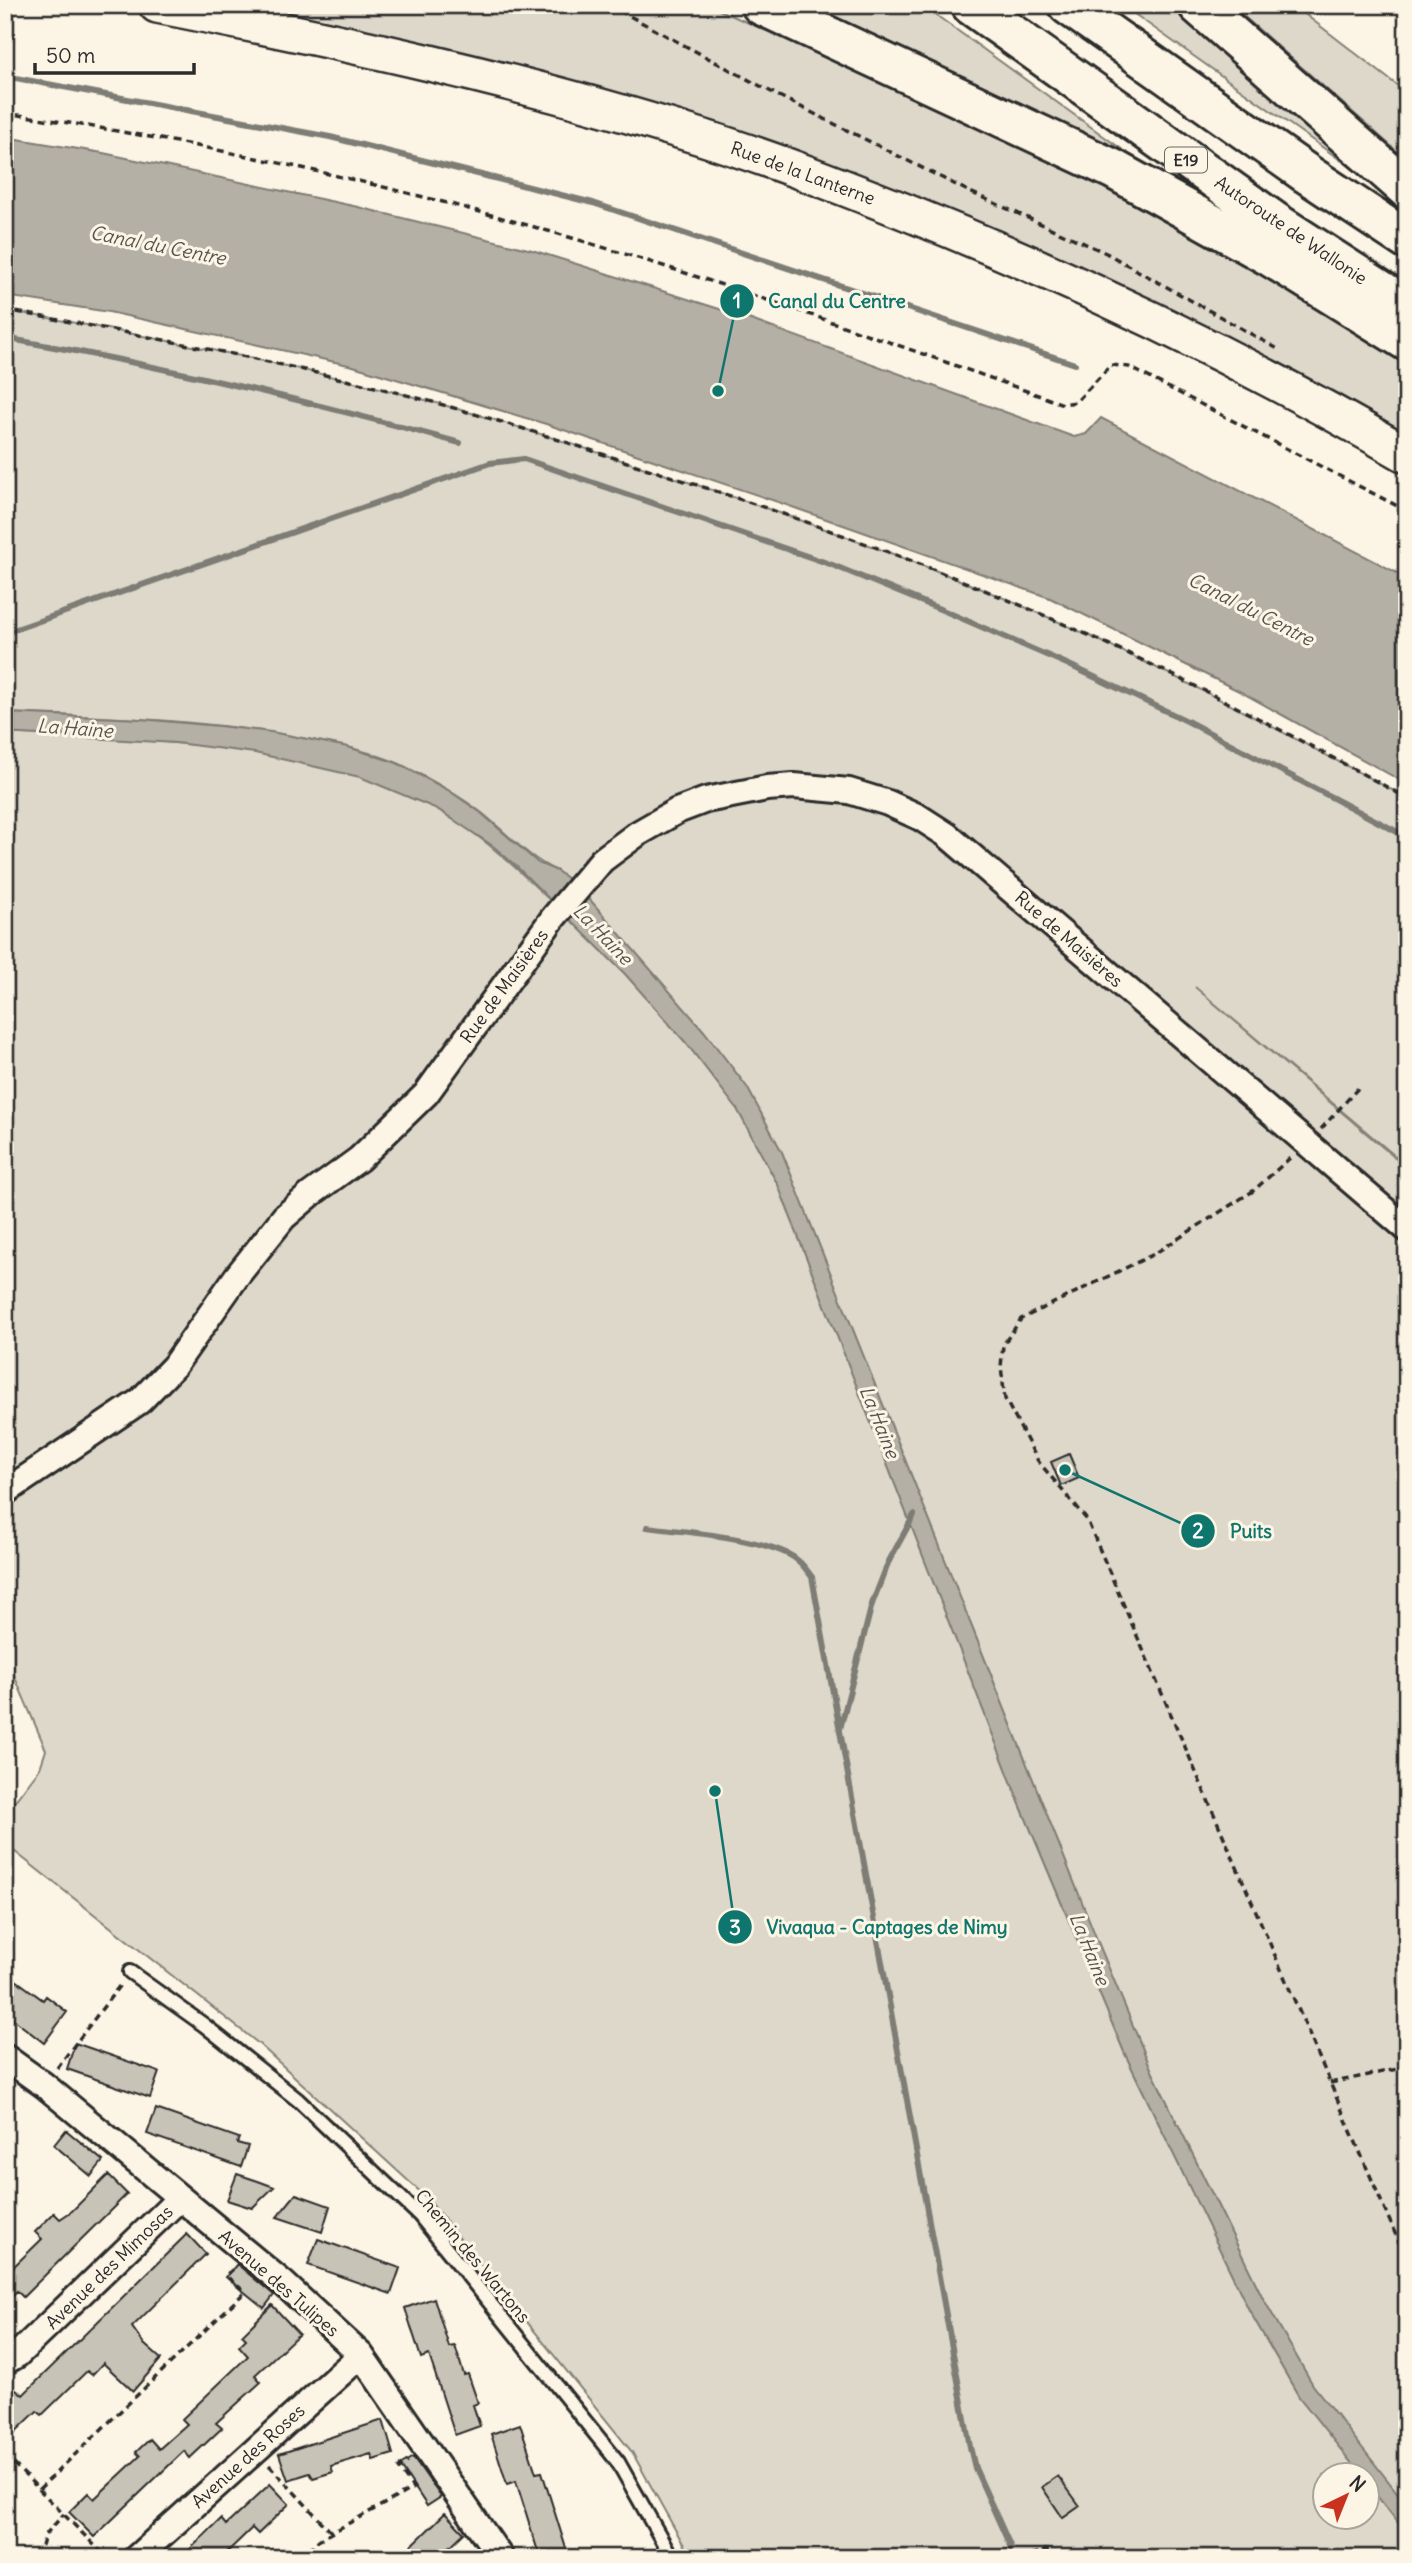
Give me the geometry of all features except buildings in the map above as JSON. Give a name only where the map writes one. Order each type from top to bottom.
[{"type":"highway","points":[[761,5],[1113,169],[1272,257],[1407,341]]},
{"type":"highway","name":"Autoroute de Wallonie","points":[[971,5],[1275,222],[1407,307]]},
{"type":"highway","points":[[1068,5],[1307,174],[1407,240]]},
{"type":"highway","points":[[1198,5],[1407,189]]},
{"type":"main road","name":"Rue de la Lanterne","points":[[157,5],[473,72],[699,136],[824,179],[979,241],[1181,332],[1407,455]]},
{"type":"street","name":"Rue de Maisières","points":[[5,1492],[140,1401],[174,1366],[237,1276],[285,1217],[359,1159],[426,1094],[554,918],[602,860],[637,834],[677,811],[706,800],[767,788],[794,786],[849,791],[888,803],[919,817],[947,835],[1407,1229]]},
{"type":"street","name":"Avenue des Tulipes","points":[[5,2057],[44,2085],[283,2283],[361,2355],[427,2449],[494,2555]]},
{"type":"street","name":"Avenue des Mimosas","points":[[5,2362],[17,2355],[180,2198]]},
{"type":"street","name":"Avenue des Roses","points":[[136,2558],[361,2355]]},
{"type":"lane","name":"Chemin des Wartons","points":[[130,1972],[204,2025],[298,2099],[420,2216],[618,2462],[672,2558]]},
{"type":"path","points":[[610,5],[779,96],[958,186],[1106,253],[1282,352]]},
{"type":"path","points":[[5,113],[72,123],[257,159],[554,233],[734,288],[1063,404],[1076,402],[1111,365],[1129,367],[1407,511]]},
{"type":"path","points":[[5,310],[161,339],[352,381],[473,413],[752,503],[911,562],[1058,621],[1205,690],[1407,798]]},
{"type":"path","points":[[1360,1086],[1307,1143],[1253,1191],[1154,1254],[1021,1318],[1003,1345],[1001,1367],[1005,1399],[1038,1461],[1087,1520],[1407,2261]]},
{"type":"path","points":[[44,2085],[130,1972]]},
{"type":"path","points":[[1330,2083],[1407,2067]]},
{"type":"path","points":[[39,2489],[245,2292],[226,2276],[246,2253]]},
{"type":"path","points":[[299,2558],[320,2539],[413,2488],[399,2468],[427,2449]]},
{"type":"path","points":[[255,2450],[332,2533]]},
{"type":"path","points":[[5,2455],[107,2558]]},
{"type":"path","points":[[39,2558],[45,2535],[64,2514]]},
{"type":"path","points":[[1018,2558],[1046,2550],[1068,2558]]},
{"type":"shaded area","points":[[247,5],[708,5],[1075,168],[1250,267],[1407,366],[1407,439],[1362,412],[508,66]]},
{"type":"shaded area","points":[[782,5],[922,5],[1145,166]]},
{"type":"shaded area","points":[[1122,5],[1183,5],[1373,183],[1147,23]]},
{"type":"shaded area","points":[[1231,5],[1293,5],[1407,93],[1407,160]]},
{"type":"shaded area","points":[[5,310],[221,352],[425,400],[572,444],[802,521],[957,579],[1103,642],[1407,798],[1407,1166],[1195,987],[1407,1168],[1407,2558],[691,2558],[632,2452],[427,2198],[259,2044],[5,1844],[5,1814],[40,1768],[46,1750],[5,1654],[5,733],[227,748],[284,757],[339,770],[390,787],[437,809],[502,855],[560,910],[557,871],[527,852],[463,799],[389,759],[270,732],[157,720],[5,713]]},
{"type":"water","points":[[5,137],[103,153],[358,207],[532,250],[729,312],[1074,437],[1086,434],[1101,418],[1407,578],[1407,784],[1239,691],[1050,598],[778,502],[546,424],[353,366],[109,312],[5,296]]},
{"type":"water","name":"La Haine","points":[[5,713],[140,719],[271,732],[348,747],[397,763],[448,790],[480,812],[538,863],[557,871],[579,887],[704,1031],[747,1087],[782,1152],[1152,2071],[1263,2298],[1313,2385],[1373,2462],[1351,2462],[1299,2397],[1249,2310],[1124,2052],[1019,1802],[778,1185],[737,1109],[686,1043],[625,974],[516,866],[493,846],[437,809],[360,777],[255,753],[176,743],[5,733]]},
{"type":"water","points":[[1380,2471],[1407,2505],[1407,2534],[1380,2500]]},
{"type":"waterway","points":[[5,76],[330,137],[593,203],[1075,364]]},
{"type":"waterway","points":[[5,338],[234,385],[460,443]]},
{"type":"waterway","points":[[5,633],[490,463],[524,459],[830,564],[947,612],[1067,664],[1187,721],[1407,837]]},
{"type":"waterway","points":[[840,1729],[872,1604],[888,1563],[914,1515]]},
{"type":"waterway","points":[[647,1527],[719,1536],[774,1548],[795,1558],[812,1577],[970,2447],[975,2468],[1011,2548]]},
{"type":"place","name":"Canal du Centre","points":[[718,391]]},
{"type":"place","name":"Puits","points":[[1065,1470]]},
{"type":"place","name":"Vivaqua - Captages de Nimy","points":[[715,1791]]}]
